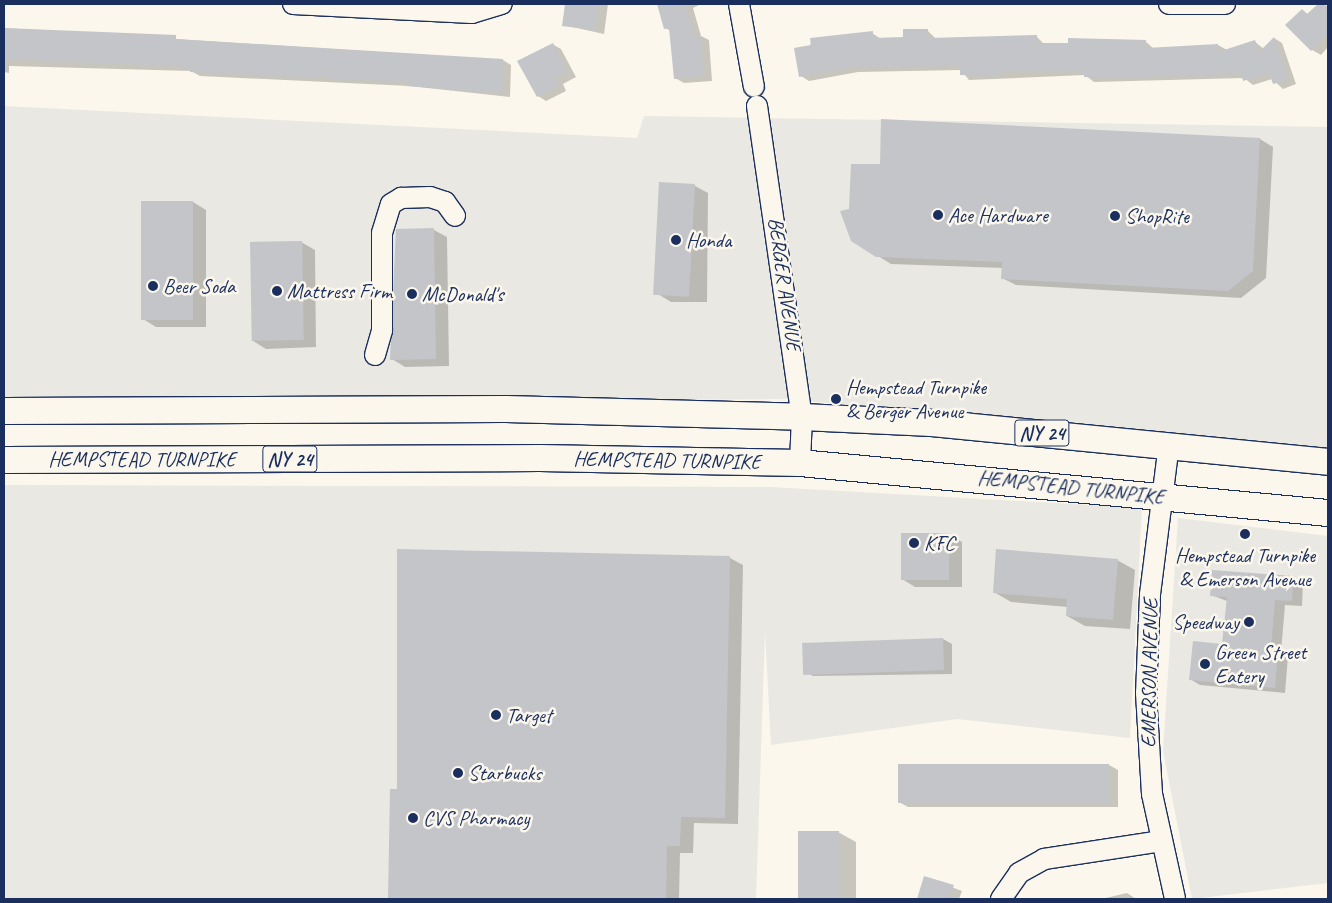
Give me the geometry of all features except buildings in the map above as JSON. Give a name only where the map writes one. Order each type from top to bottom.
[{"type":"main road","name":"NY 24","points":[[4,411],[506,409],[802,417],[932,423],[1169,444],[1328,462]]},
{"type":"main road","name":"HEMPSTEAD TURNPIKE","points":[[4,460],[540,458],[800,463],[1328,513]]},
{"type":"street","points":[[294,4],[472,13],[502,4]]},
{"type":"street","name":"BERGER AVENUE","points":[[745,4],[755,97],[802,417],[800,463]]},
{"type":"street","points":[[1169,4],[1225,4]]},
{"type":"street","points":[[375,355],[382,330],[382,233],[391,204],[401,198],[430,196],[444,202],[455,216]]},
{"type":"street","name":"EMERSON AVENUE","points":[[1169,444],[1150,596],[1146,693],[1147,750],[1162,841],[1175,899]]},
{"type":"street","points":[[1001,899],[1019,873],[1044,859],[1162,841]]},
{"type":"shaded area","points":[[4,106],[637,138],[644,116],[1328,127],[1328,450],[785,399],[4,404]]},
{"type":"shaded area","points":[[4,485],[771,487],[1142,508],[1130,738],[957,719],[771,745],[765,632],[756,899],[4,899]]},
{"type":"shaded area","points":[[1178,518],[1328,536],[1328,883],[1192,899],[1163,751]]},
{"type":"place","name":"Ace Hardware","points":[[938,215]]},
{"type":"place","name":"ShopRite","points":[[1115,216]]},
{"type":"place","name":"Honda","points":[[676,240]]},
{"type":"place","name":"Beer Soda","points":[[153,286]]},
{"type":"place","name":"Mattress Firm","points":[[277,291]]},
{"type":"place","name":"McDonald's","points":[[412,294]]},
{"type":"place","name":"Hempstead Turnpike & Berger Avenue","points":[[836,399]]},
{"type":"place","name":"Hempstead Turnpike & Emerson Avenue","points":[[1245,534]]},
{"type":"place","name":"KFC","points":[[914,543]]},
{"type":"place","name":"Speedway","points":[[1249,622]]},
{"type":"place","name":"Green Street Eatery","points":[[1205,664]]},
{"type":"place","name":"Target","points":[[496,715]]},
{"type":"place","name":"Starbucks","points":[[458,773]]},
{"type":"place","name":"CVS Pharmacy","points":[[413,818]]}]
